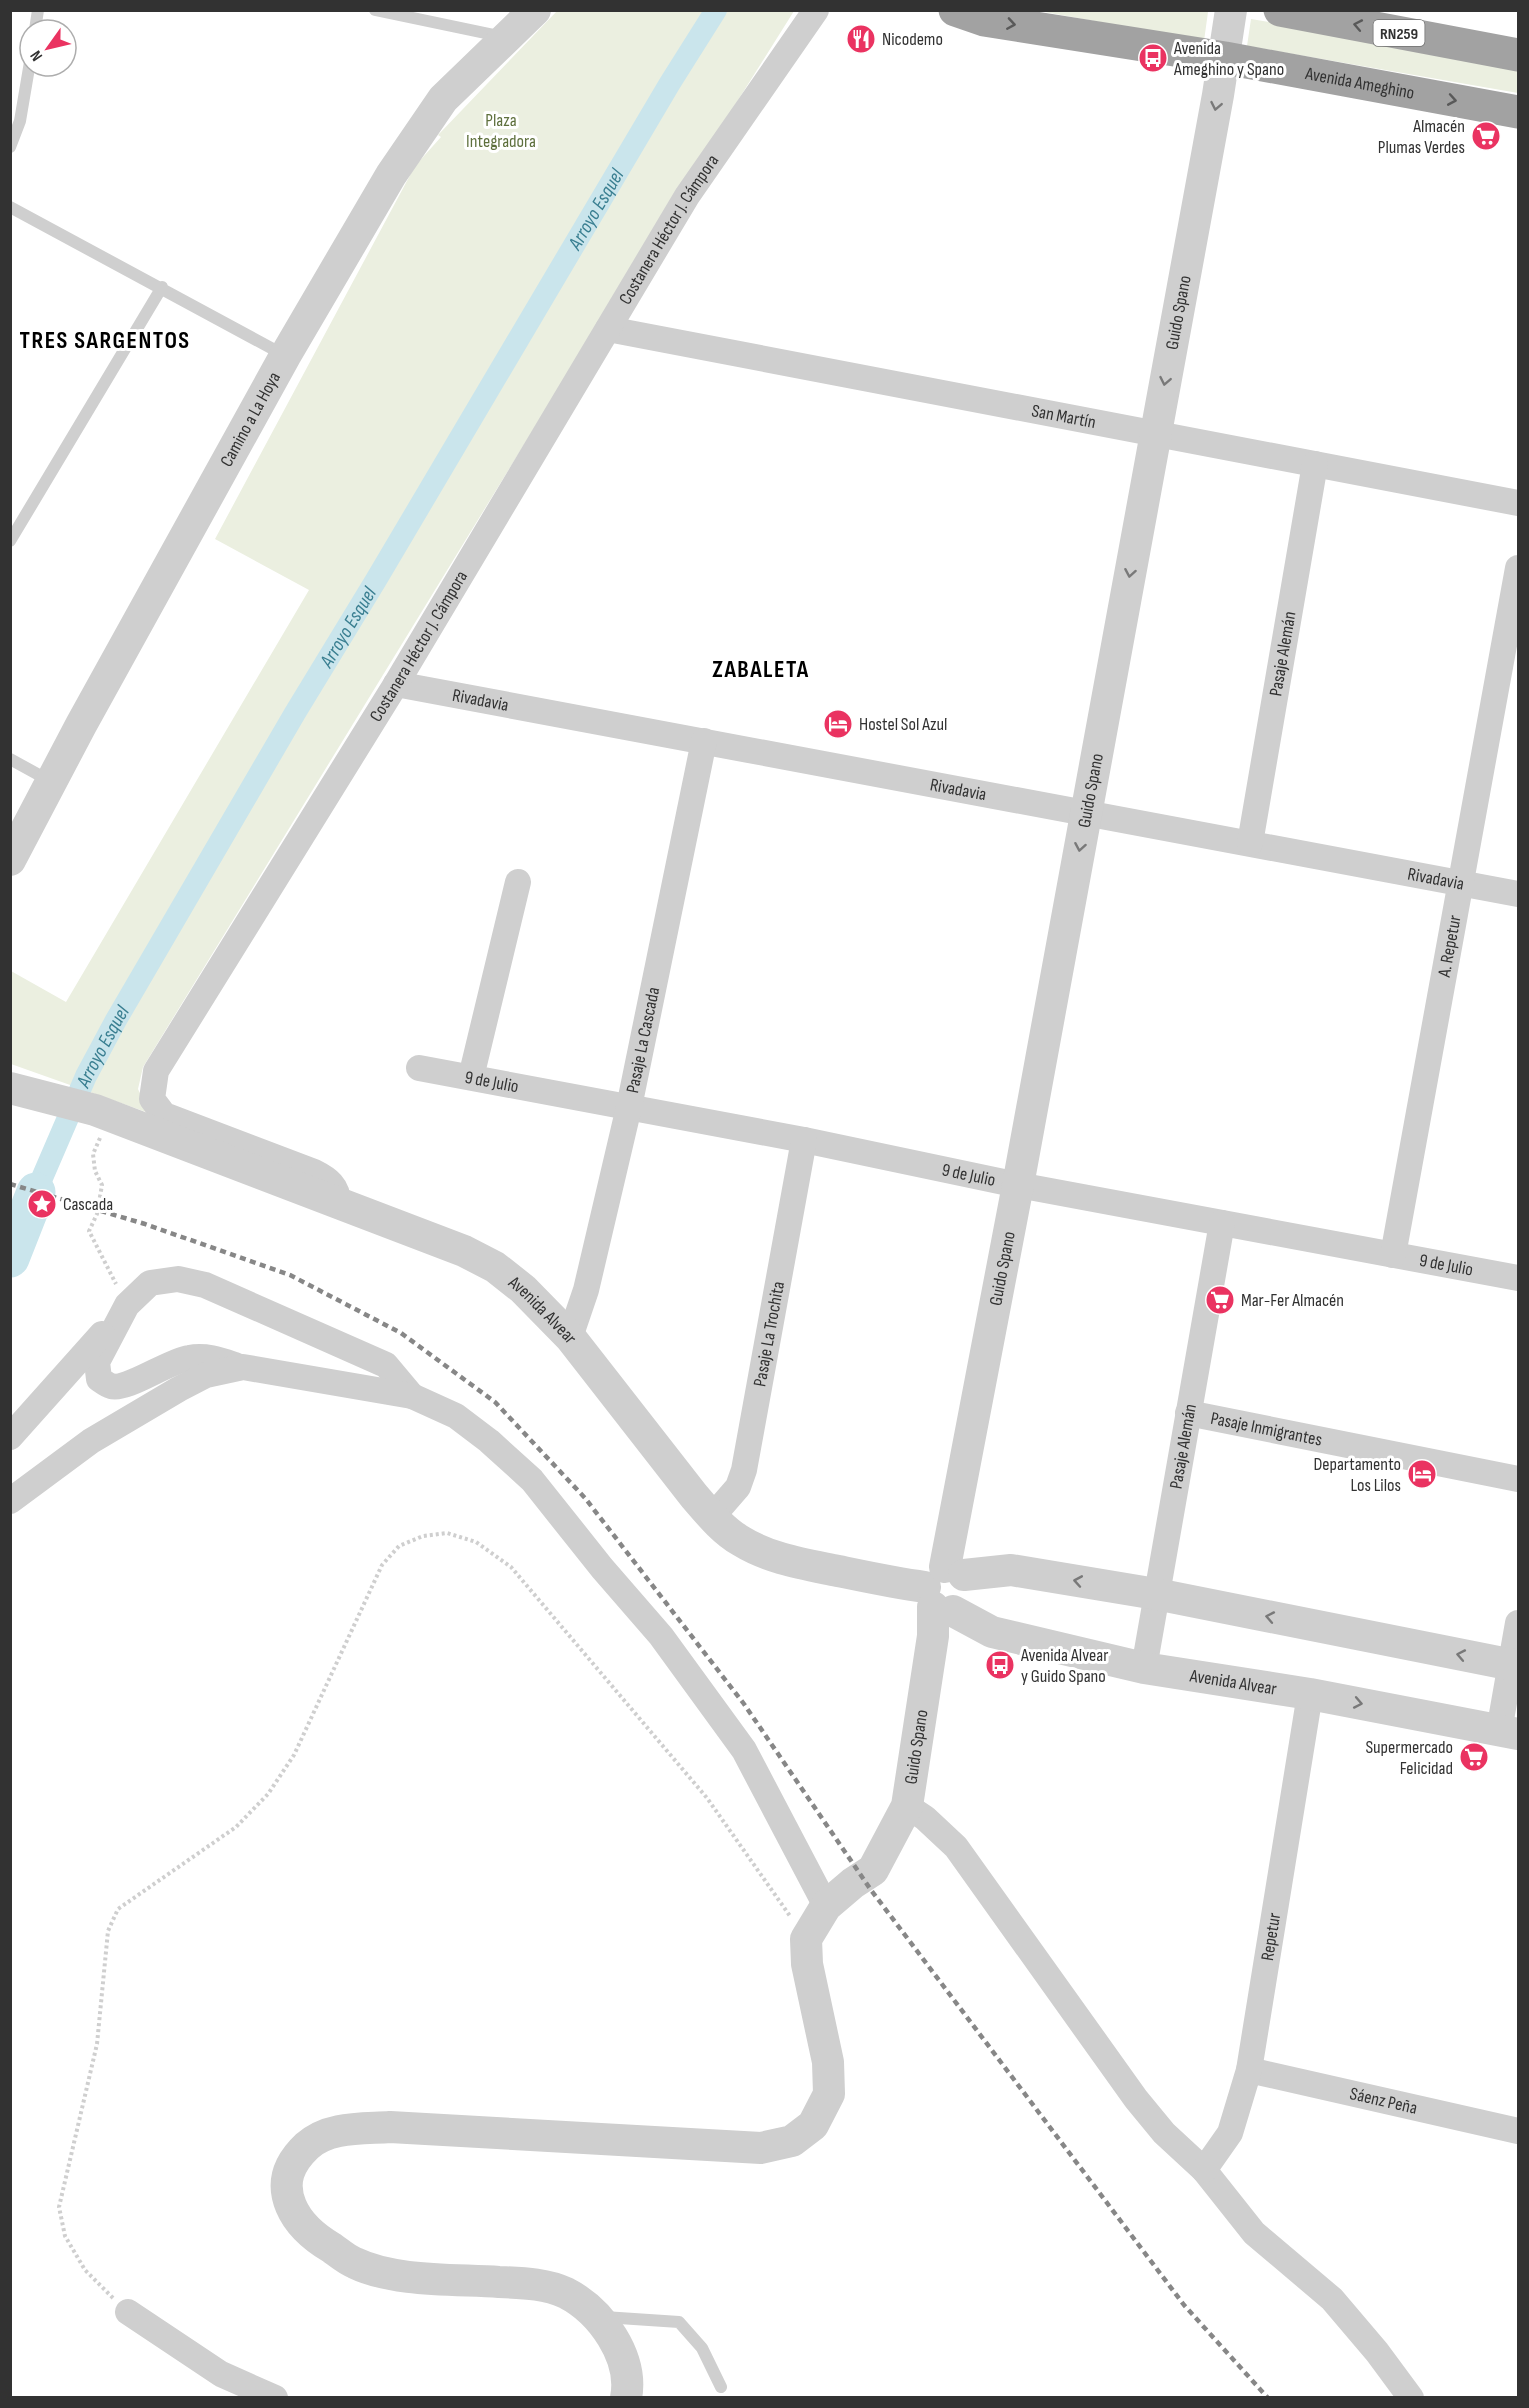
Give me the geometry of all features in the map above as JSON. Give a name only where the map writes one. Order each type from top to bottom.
[{"type":"highway","name":"Avenida Ameghino","points":[[955,10],[984,20],[1225,58],[1518,112]]},
{"type":"highway","name":"RN259","points":[[1280,10],[1518,55]]},
{"type":"street","name":"Camino a La Hoya","points":[[10,860],[285,356],[391,175],[443,99],[535,10]]},
{"type":"street","name":"Costanera Héctor J. Cámpora","points":[[338,1203],[335,1186],[325,1178],[164,1116],[152,1099],[156,1071],[396,684],[687,196],[816,10]]},
{"type":"street","name":"Guido Spano","points":[[826,1906],[873,1870],[907,1806],[1018,1185],[1225,58],[1231,10]]},
{"type":"street","name":"San Martín","points":[[608,329],[1518,503]]},
{"type":"street","name":"Pasaje Alemán","points":[[1250,843],[1316,464]]},
{"type":"street","name":"A. Repetur","points":[[1393,1255],[1518,568]]},
{"type":"street","name":"Rivadavia","points":[[396,684],[1518,894]]},
{"type":"street","name":"Pasaje La Cascada","points":[[570,1337],[586,1290],[630,1107],[704,741]]},
{"type":"street","points":[[471,1077],[518,882]]},
{"type":"street","name":"9 de Julio","points":[[419,1068],[804,1140],[1018,1185],[1518,1278]]},
{"type":"street","name":"Avenida Alvear","points":[[13,1089],[103,1113],[464,1251],[495,1267],[523,1289],[570,1337],[712,1517],[738,1540],[759,1551],[785,1560],[901,1584],[943,1599],[992,1632],[1144,1668],[1310,1694],[1509,1732]]},
{"type":"street","name":"Pasaje La Trochita","points":[[712,1517],[738,1487],[744,1470],[804,1140]]},
{"type":"street","name":"Pasaje Alemán","points":[[1144,1668],[1222,1223]]},
{"type":"street","points":[[10,1437],[150,1282],[178,1279],[205,1285],[386,1365],[412,1396]]},
{"type":"street","points":[[127,1305],[97,1362],[99,1379],[111,1386],[126,1386],[155,1370],[188,1358],[209,1357],[243,1367],[412,1396],[456,1416],[489,1441],[532,1480],[602,1568],[661,1636],[744,1750],[826,1906],[806,1939],[807,1964],[828,2062],[829,2094],[813,2125],[792,2141],[761,2148],[390,2127],[338,2130],[311,2142],[296,2157],[287,2173],[288,2198],[297,2219],[321,2241],[355,2263],[401,2276],[535,2284],[565,2293],[590,2308],[608,2330],[624,2361],[626,2397]]},
{"type":"street","points":[[10,1501],[91,1441],[179,1389],[206,1375],[243,1367]]},
{"type":"street","name":"Pasaje Inmigrantes","points":[[1188,1413],[1518,1479]]},
{"type":"street","name":"Avenida Alvear","points":[[943,1599],[1011,1570],[1156,1594],[1515,1666]]},
{"type":"street","points":[[1509,1732],[1518,1623]]},
{"type":"street","name":"Repetur","points":[[1204,2170],[1230,2133],[1249,2070],[1310,1694]]},
{"type":"street","points":[[907,1806],[932,1823],[956,1847],[1136,2099],[1164,2133],[1204,2170],[1254,2233],[1332,2299],[1411,2397]]},
{"type":"street","name":"Sáenz Peña","points":[[1249,2070],[1518,2131]]},
{"type":"street","points":[[128,2312],[221,2374],[275,2397]]},
{"type":"lane","points":[[375,10],[505,37]]},
{"type":"lane","points":[[10,147],[21,120],[28,78]]},
{"type":"lane","points":[[10,207],[162,287],[285,356]]},
{"type":"lane","points":[[10,541],[162,287]]},
{"type":"lane","points":[[10,759],[51,782]]},
{"type":"lane","points":[[597,2317],[679,2322],[702,2348],[721,2387]]},
{"type":"path","points":[[103,1113],[93,1154],[95,1171],[102,1185],[97,1214],[89,1231],[127,1305]]},
{"type":"path","points":[[128,2312],[85,2270],[65,2236],[59,2206],[98,2044],[108,1930],[118,1909],[236,1827],[268,1794],[294,1755],[382,1565],[399,1546],[423,1536],[447,1533],[476,1542],[511,1567],[708,1798],[806,1939]]},
{"type":"green space","points":[[1200,10],[1208,12],[1204,41],[1039,11]]},
{"type":"green space","name":"Plaza Integradora","points":[[557,11],[794,11],[618,291],[143,1067],[138,1089],[149,1113],[11,1064],[11,971],[66,1002],[309,590],[215,539],[415,166],[441,137],[438,135]]},
{"type":"green space","points":[[1251,19],[1518,65],[1518,93],[1247,46]]},
{"type":"waterway","name":"Arroyo Esquel","points":[[36,1192],[86,1076],[116,1020],[295,713],[670,83],[716,10]]},
{"type":"waterway","name":"Arroyo Esquel","points":[[10,1258],[36,1192]]},
{"type":"railway","points":[[10,1184],[145,1224],[290,1275],[401,1333],[495,1402],[585,1498],[744,1704],[871,1890],[1184,2305],[1268,2398]]},
{"type":"place","name":"Nicodemo","points":[[861,39]]},
{"type":"place","name":"Avenida Ameghino y Spano","points":[[1153,58]]},
{"type":"place","name":"Almacén Plumas Verdes","points":[[1486,136]]},
{"type":"place","name":"Hostel Sol Azul","points":[[838,724]]},
{"type":"place","name":"Cascada","points":[[42,1204]]},
{"type":"place","name":"Mar-Fer Almacén","points":[[1220,1300]]},
{"type":"place","name":"Departamento Los Lilos","points":[[1422,1474]]},
{"type":"place","name":"Avenida Alvear y Guido Spano","points":[[1000,1665]]},
{"type":"place","name":"Supermercado Felicidad","points":[[1474,1757]]},
{"type":"district","name":"TRES SARGENTOS","points":[[105,340]]},
{"type":"district","name":"ZABALETA","points":[[761,669]]}]
